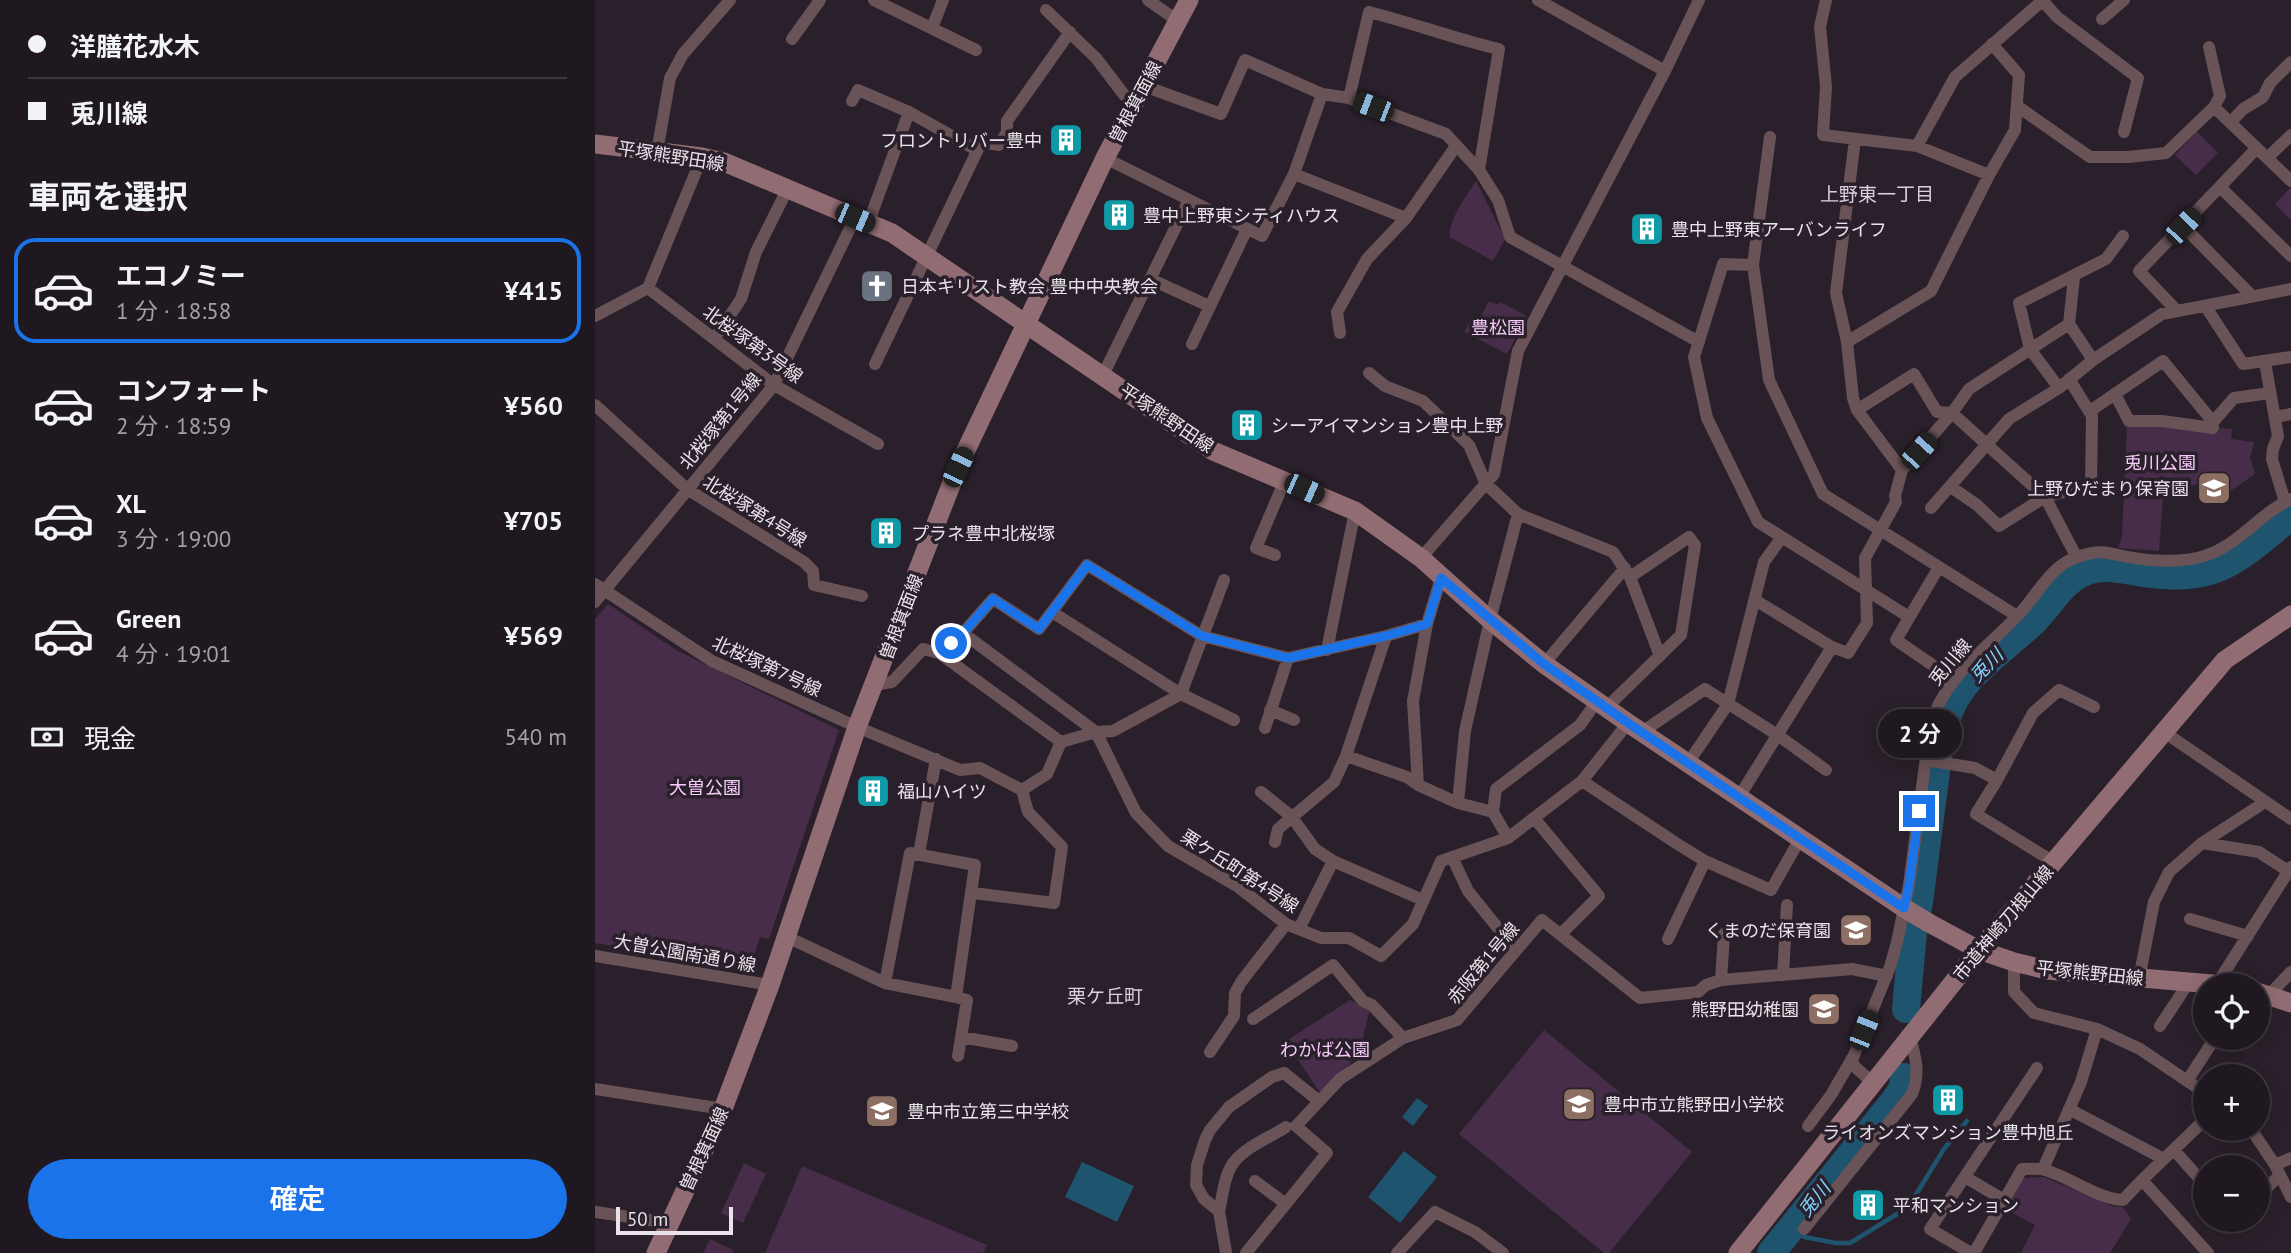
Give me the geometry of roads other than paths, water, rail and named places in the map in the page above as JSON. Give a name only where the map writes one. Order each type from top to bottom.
[{"type":"street","points":[[657,152],[670,78],[683,54],[730,0]]},
{"type":"street","points":[[792,39],[820,0]]},
{"type":"street","points":[[874,0],[977,50]]},
{"type":"street","points":[[932,28],[943,0]]},
{"type":"street","points":[[1148,0],[1178,22]]},
{"type":"street","name":"曽根箕面線","points":[[656,1253],[723,1109],[770,985],[857,727],[958,467],[1105,158],[1189,0]]},
{"type":"street","points":[[1538,0],[1665,71]]},
{"type":"street","points":[[1421,558],[1494,474],[1518,351],[1665,71],[1699,0]]},
{"type":"street","points":[[1826,0],[1820,27],[1826,86],[1823,135],[1917,146],[1989,175]]},
{"type":"street","points":[[1917,146],[1955,77],[2042,0],[2057,17],[2138,78],[2124,132]]},
{"type":"street","points":[[2102,19],[2124,0]]},
{"type":"street","points":[[1046,10],[1096,58],[1125,96],[1135,104]]},
{"type":"street","points":[[1349,98],[1369,12],[1413,23],[1452,38],[1499,49],[1479,170]]},
{"type":"street","points":[[852,101],[858,90],[909,112],[972,148],[987,143],[999,145],[1007,132],[1007,121],[1070,32]]},
{"type":"street","points":[[1846,342],[1931,291],[1989,175],[2015,130],[2019,75],[1991,44]]},
{"type":"street","points":[[2017,106],[2090,157],[2166,153],[2214,107],[2220,96],[2209,47]]},
{"type":"street","points":[[1144,86],[1220,114],[1245,60],[1322,94],[1349,98],[1445,134],[1479,170],[1498,200],[1510,237],[1699,342]]},
{"type":"street","points":[[2231,122],[2243,109],[2263,97],[2270,83],[2291,62]]},
{"type":"street","points":[[1105,158],[1262,236],[1294,174],[1322,94]]},
{"type":"street","points":[[2214,107],[2291,181]]},
{"type":"street","name":"北桜塚第1号線","points":[[595,603],[599,588],[774,385],[862,221],[909,112]]},
{"type":"street","points":[[2267,158],[2291,135]]},
{"type":"street","points":[[1770,137],[1753,265],[1769,380],[1823,494],[2017,615]]},
{"type":"street","points":[[1855,139],[1836,293],[1857,410],[1902,470]]},
{"type":"street","name":"平塚熊野田線","points":[[595,144],[724,162],[892,233],[1213,450],[1355,511],[1421,558],[1544,664],[1912,913],[1979,950],[2047,970],[2193,982]]},
{"type":"street","points":[[875,364],[981,145]]},
{"type":"street","points":[[1340,333],[1336,312],[1367,259],[1406,218],[1456,146]]},
{"type":"street","points":[[2177,311],[2139,271],[2256,149]]},
{"type":"street","points":[[595,316],[648,288],[702,157]]},
{"type":"street","points":[[1294,174],[1406,218]]},
{"type":"street","points":[[2220,187],[2291,256]]},
{"type":"street","points":[[714,339],[741,299],[756,252],[787,190]]},
{"type":"street","points":[[1103,375],[1189,200]]},
{"type":"street","points":[[2183,226],[2252,296]]},
{"type":"street","points":[[1192,344],[1247,229]]},
{"type":"street","points":[[1951,487],[1977,505],[1999,526],[2045,497],[2091,485],[2090,411],[2030,349],[2019,303],[2106,259],[2123,236]]},
{"type":"street","points":[[1753,265],[1723,264],[1694,357],[1707,418],[1758,522],[1909,618]]},
{"type":"street","points":[[2074,277],[2069,324],[2093,360]]},
{"type":"street","points":[[1150,279],[1209,306]]},
{"type":"street","name":"北桜塚第3号線","points":[[648,288],[774,385],[878,444]]},
{"type":"street","points":[[1931,508],[2009,419],[2064,384],[2093,360],[2162,314],[2291,289]]},
{"type":"street","points":[[2206,307],[2243,364],[2291,357]]},
{"type":"street","points":[[1755,600],[1832,647],[1847,653],[1867,623],[1865,558],[1896,502],[1902,470],[1952,413],[1969,389],[2069,324]]},
{"type":"street","points":[[2090,411],[2163,361],[2213,422],[2213,428],[2162,421],[2129,421],[2115,394]]},
{"type":"street","points":[[1857,410],[1915,374],[1937,412],[1952,413],[2045,497],[2076,556],[2109,552],[2173,561],[2200,558],[2230,544],[2288,501],[2272,456],[2278,436],[2265,362]]},
{"type":"street","points":[[1369,373],[1385,386],[1423,401],[1469,445],[1486,484],[1518,513],[1613,552],[1628,572],[1660,656]]},
{"type":"street","points":[[2213,422],[2234,398],[2270,393]]},
{"type":"street","name":"北桜塚第4号線","points":[[595,405],[687,489],[804,562],[813,570],[814,585],[862,596]]},
{"type":"street","points":[[2276,416],[2291,414]]},
{"type":"street","points":[[1275,555],[1256,548],[1285,480]]},
{"type":"street","points":[[1327,650],[1355,511]]},
{"type":"street","points":[[1458,803],[1465,731],[1518,513]]},
{"type":"street","points":[[1508,838],[1493,812],[1496,789],[1580,725],[1681,635],[1695,545],[1689,537],[1628,572],[1544,664]]},
{"type":"street","points":[[1688,763],[1728,704],[1764,562],[1782,537]]},
{"type":"street","name":"兎川線","points":[[1808,1126],[1831,1096],[1853,1057],[1887,976],[1897,942],[1912,913],[1909,885],[1934,762],[1930,727],[1935,708],[1954,679],[2017,615],[2041,584],[2076,556]]},
{"type":"street","points":[[939,653],[963,633],[993,599],[1039,629],[1087,565],[1202,636],[1288,658],[1427,624]]},
{"type":"street","points":[[1939,567],[1895,640],[1954,679]]},
{"type":"street","points":[[1418,785],[1413,701],[1427,624],[1441,578]]},
{"type":"street","points":[[1061,742],[1096,732],[1113,731],[1181,694],[1224,580]]},
{"type":"street","name":"北桜塚第7号線","points":[[599,588],[712,662],[960,770],[980,768],[1023,790]]},
{"type":"street","points":[[1052,612],[1181,694],[1234,720]]},
{"type":"street","name":"市道神崎刀根山線","points":[[1738,1253],[1979,950],[2225,660],[2291,615]]},
{"type":"street","points":[[963,633],[1096,732]]},
{"type":"street","points":[[1275,842],[1278,829],[1334,782],[1346,756],[1386,636]]},
{"type":"street","points":[[1738,797],[1779,736],[1832,647]]},
{"type":"street","points":[[874,685],[892,682],[923,649],[939,653],[1061,742]]},
{"type":"street","points":[[1265,729],[1288,658]]},
{"type":"street","points":[[1261,792],[1291,816],[1315,849],[1333,861],[1423,900],[1441,861],[1508,838],[1582,780],[1635,727],[1705,689],[1779,736],[1826,770]]},
{"type":"street","points":[[2054,862],[1976,814],[2033,713],[2059,690],[2094,707]]},
{"type":"street","points":[[1270,710],[1294,720]]},
{"type":"street","name":"栗ケ丘町第4号線","points":[[1096,732],[1136,813],[1168,846],[1237,886],[1293,926],[1321,938],[1349,939],[1381,956],[1413,924],[1423,900]]},
{"type":"street","points":[[2164,732],[2291,819]]},
{"type":"street","points":[[973,894],[1054,903],[1062,847],[1028,811],[1023,790],[1047,774],[1061,742]]},
{"type":"street","points":[[1346,756],[1407,777],[1418,785],[1458,803],[1493,812]]},
{"type":"street","points":[[919,854],[936,759]]},
{"type":"street","points":[[1934,762],[1975,768],[1997,780]]},
{"type":"street","points":[[1582,780],[1706,861],[1772,890],[1800,839]]},
{"type":"street","points":[[2139,979],[2154,902],[2168,872],[2202,843],[2265,802]]},
{"type":"street","points":[[1534,818],[1599,896],[1561,934]]},
{"type":"street","points":[[2202,843],[2259,852],[2290,869],[2228,973]]},
{"type":"street","points":[[885,983],[910,853],[975,865],[973,894],[956,997]]},
{"type":"street","points":[[1451,858],[1468,891],[1515,949]]},
{"type":"street","points":[[1210,1052],[1234,1016],[1235,993],[1241,982],[1293,926],[1333,861]]},
{"type":"street","points":[[1668,939],[1706,861]]},
{"type":"street","points":[[1783,975],[1787,905]]},
{"type":"street","points":[[2189,919],[2248,936]]},
{"type":"street","name":"赤阪第1号線","points":[[1246,1253],[1327,1153],[1296,1126],[1340,1079],[1403,1038],[1457,1020],[1542,920],[1640,998],[1698,992],[1706,985],[1721,980],[1852,970],[1887,976]]},
{"type":"street","points":[[1721,980],[1724,934]]},
{"type":"street","points":[[785,936],[885,983],[967,1000],[958,1056]]},
{"type":"street","name":"大曽公園南通り線","points":[[595,956],[770,985]]},
{"type":"street","points":[[2014,962],[2014,992],[2034,1013],[2097,1029],[2140,1049],[2193,1085]]},
{"type":"street","points":[[1253,1019],[1333,965],[1363,1001],[1372,1005],[1403,1038]]},
{"type":"street","points":[[2270,988],[2291,971]]},
{"type":"street","points":[[2161,1026],[2189,982]]},
{"type":"street","points":[[2270,995],[2291,1003]]},
{"type":"street","points":[[1220,1017],[1234,1016]]},
{"type":"street","points":[[2043,1169],[2081,1082],[2097,1029]]},
{"type":"street","points":[[961,1037],[1011,1046]]},
{"type":"street","points":[[1804,1229],[1912,1094],[1917,1067],[1910,1038]]},
{"type":"street","points":[[2187,1081],[2207,1050]]},
{"type":"street","points":[[1853,1057],[1854,1066],[1873,1083]]},
{"type":"street","points":[[2037,1068],[1930,1229],[1970,1252],[2022,1169],[2043,1169],[2110,1199],[2123,1200],[2162,1158],[2193,1131]]},
{"type":"street","points":[[1219,1211],[1204,1199],[1196,1185],[1197,1165],[1210,1130],[1229,1107],[1272,1077],[1284,1073],[1319,1101]]},
{"type":"street","points":[[595,1089],[723,1109]]},
{"type":"street","points":[[2069,1110],[2162,1158]]},
{"type":"street","points":[[1226,1253],[1219,1211],[1227,1178],[1234,1163],[1252,1147],[1286,1127]]},
{"type":"street","points":[[2259,1141],[2291,1196]]},
{"type":"street","points":[[2174,1150],[2193,1171]]},
{"type":"street","points":[[2270,1179],[2291,1158]]},
{"type":"street","points":[[1965,1177],[2004,1200]]},
{"type":"street","points":[[2141,1180],[2208,1253]]},
{"type":"street","points":[[1255,1181],[1286,1204]]},
{"type":"street","points":[[595,1212],[670,1223]]},
{"type":"street","points":[[1403,1251],[1435,1212],[1475,1232],[1503,1253]]},
{"type":"water","points":[[1417,1098],[1428,1106],[1413,1126],[1402,1117]]},
{"type":"water","points":[[1404,1151],[1437,1177],[1400,1223],[1368,1197]]},
{"type":"water","points":[[1082,1162],[1134,1186],[1117,1222],[1065,1197]]},
{"type":"waterway","name":"兎川","points":[[1906,1009],[1913,932],[1940,741],[1948,713],[1963,687],[2033,622],[2078,575],[2102,568],[2174,576],[2212,570],[2242,555],[2291,516]]},
{"type":"waterway","name":"兎川","points":[[1771,1253],[1895,1100],[1903,1088],[1904,1077]]},
{"type":"waterway","points":[[1804,1237],[1850,1243],[1902,1211],[1912,1201],[1944,1149],[1967,1121]]},
{"type":"place","name":"フロントリバー豊中","points":[[1066,140]]},
{"type":"place","name":"豊中上野東シティハウス","points":[[1119,215]]},
{"type":"place","name":"豊中上野東アーバンライフ","points":[[1647,229]]},
{"type":"place","name":"日本キリスト教会 豊中中央教会","points":[[877,286]]},
{"type":"place","name":"シーアイマンション豊中上野","points":[[1247,425]]},
{"type":"place","name":"上野ひだまり保育園","points":[[2214,488]]},
{"type":"place","name":"プラネ豊中北桜塚","points":[[886,533]]},
{"type":"place","name":"福山ハイツ","points":[[873,791]]},
{"type":"place","name":"くまのだ保育園","points":[[1856,930]]},
{"type":"place","name":"熊野田幼稚園","points":[[1824,1009]]},
{"type":"place","name":"ライオンズマンション豊中旭丘","points":[[1948,1100]]},
{"type":"place","name":"豊中市立熊野田小学校","points":[[1579,1104]]},
{"type":"place","name":"豊中市立第三中学校","points":[[882,1111]]},
{"type":"place","name":"平和マンション","points":[[1868,1205]]},
{"type":"district","name":"上野東一丁目","points":[[1877,194]]},
{"type":"district","name":"栗ケ丘町","points":[[1105,996]]},
{"type":"park label","name":"豊松園","points":[[1498,327]]},
{"type":"park label","name":"兎川公園","points":[[2160,462]]},
{"type":"park label","name":"大曽公園","points":[[705,787]]},
{"type":"park label","name":"わかば公園","points":[[1325,1049]]}]
